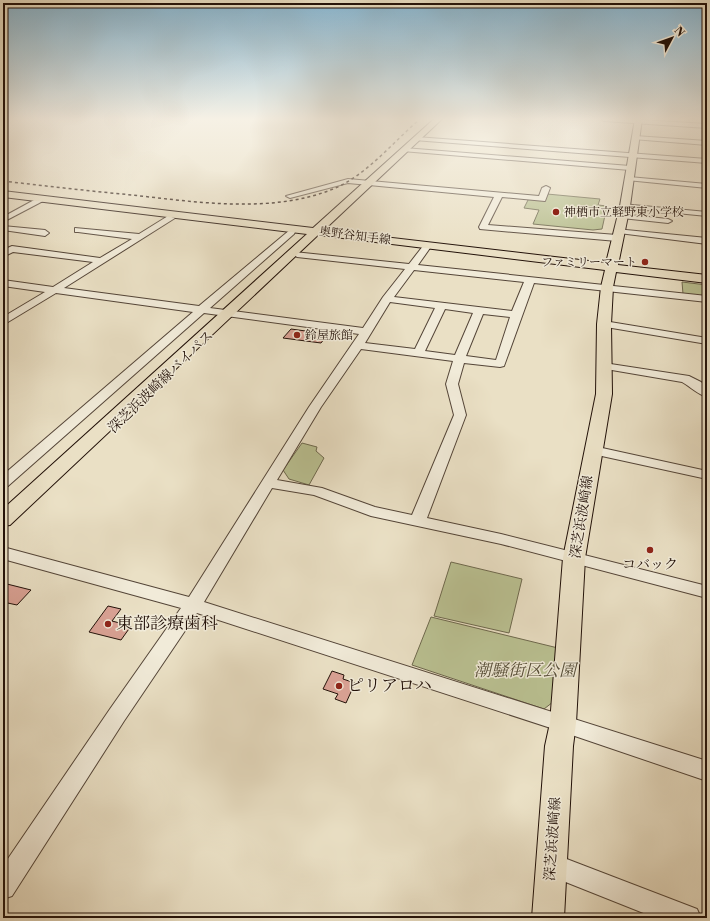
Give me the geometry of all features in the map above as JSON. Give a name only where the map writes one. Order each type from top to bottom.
[{"type":"main road","name":"深芝浜波崎線バイパス","points":[[3,520],[230,313],[391,162]]},
{"type":"main road","name":"深芝浜波崎線","points":[[548,918],[559,746],[563,723],[574,558],[604,394],[604,324],[610,275],[631,162]]},
{"type":"main road","name":"奥野谷知手線","points":[[3,195],[426,248],[610,275]]},
{"type":"main road","name":"奥野谷知手線","points":[[3,195],[40,202],[315,234],[610,275],[707,280]]},
{"type":"main road","name":"深芝浜波崎線バイパス","points":[[3,533],[230,313],[297,254],[315,234]]},
{"type":"street","points":[[662,162],[707,186]]},
{"type":"street","points":[[290,196],[344,181],[542,199],[546,188]]},
{"type":"street","points":[[498,195],[483,227],[621,223],[668,220]]},
{"type":"street","points":[[3,220],[40,202]]},
{"type":"street","points":[[621,223],[707,214]]},
{"type":"street","points":[[3,322],[171,218]]},
{"type":"street","points":[[621,223],[707,241]]},
{"type":"street","points":[[3,228],[45,233]]},
{"type":"street","points":[[78,230],[139,237]]},
{"type":"street","points":[[3,483],[291,232]]},
{"type":"street","points":[[3,887],[117,715],[193,605],[315,407],[388,299],[426,248]]},
{"type":"street","points":[[3,254],[12,249],[102,261]]},
{"type":"street","points":[[101,251],[115,252]]},
{"type":"street","points":[[297,254],[530,280],[610,275],[707,299]]},
{"type":"street","points":[[3,283],[230,313],[362,338],[418,354],[500,364],[516,315],[530,280]]},
{"type":"street","points":[[388,299],[516,315]]},
{"type":"street","points":[[418,354],[441,306]]},
{"type":"street","points":[[418,520],[460,414],[452,384],[479,310]]},
{"type":"street","points":[[604,324],[707,341]]},
{"type":"street","points":[[604,366],[685,379],[697,385],[698,388],[707,393]]},
{"type":"street","points":[[593,450],[707,475]]},
{"type":"street","points":[[269,482],[317,491],[371,511],[418,520],[707,592]]},
{"type":"street","points":[[3,554],[193,605],[563,723],[707,771]]},
{"type":"street","points":[[551,865],[688,918]]},
{"type":"green space","points":[[547,194],[600,199],[598,205],[607,206],[602,229],[593,230],[533,224],[539,210],[524,208],[529,198],[544,200]]},
{"type":"green space","points":[[682,282],[707,285],[707,297],[683,294]]},
{"type":"green space","points":[[302,443],[317,447],[316,451],[324,458],[309,485],[289,479],[283,470]]},
{"type":"green space","points":[[451,562],[522,579],[509,633],[434,616]]},
{"type":"green space","name":"潮騒街区公園","points":[[431,617],[558,648],[553,702],[544,709],[412,665]]},
{"type":"building","name":"鈴屋旅館","points":[[291,329],[328,334],[321,343],[283,338]]},
{"type":"building","points":[[3,583],[31,590],[17,605],[3,602]]},
{"type":"building","name":"東部診療歯科","points":[[108,606],[121,609],[112,621],[131,626],[121,640],[89,632]]},
{"type":"building","name":"ピリアロハ","points":[[332,671],[344,675],[343,679],[355,683],[346,703],[335,699],[338,694],[323,689]]},
{"type":"railway","points":[[3,181],[182,201],[259,204],[309,197],[333,189],[357,175],[374,162]]},
{"type":"place","name":"神栖市立軽野東小学校","points":[[556,212]]},
{"type":"place","name":"ファミリーマート","points":[[645,262]]},
{"type":"place","name":"鈴屋旅館","points":[[297,335]]},
{"type":"place","name":"コバック","points":[[650,550]]},
{"type":"place","name":"東部診療歯科","points":[[108,624]]},
{"type":"place","name":"ピリアロハ","points":[[339,686]]}]
